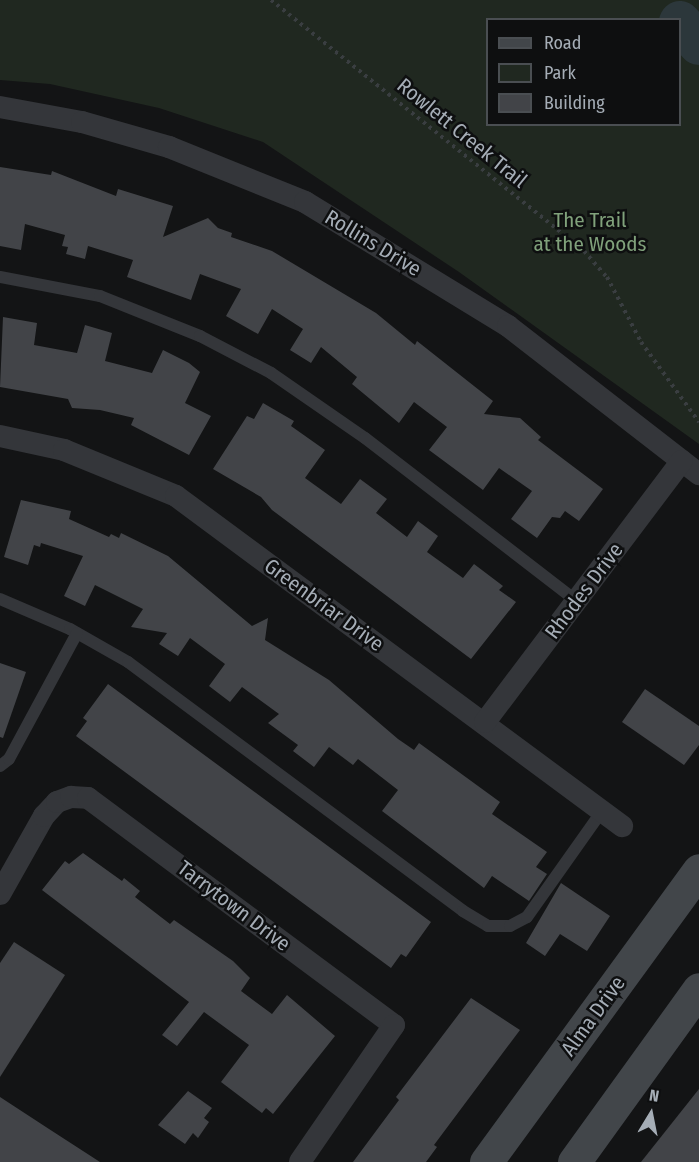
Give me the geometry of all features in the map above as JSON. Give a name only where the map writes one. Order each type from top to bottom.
[{"type":"main road","name":"Alma Drive","points":[[486,1162],[699,870]]},
{"type":"main road","points":[[574,1162],[699,989]]},
{"type":"street","name":"Rollins Drive","points":[[0,107],[82,122],[161,144],[305,202],[508,326],[691,467]]},
{"type":"street","name":"Greenbriar Drive","points":[[0,436],[64,450],[176,496],[485,722],[622,826]]},
{"type":"street","name":"Rhodes Drive","points":[[485,722],[577,601],[691,467]]},
{"type":"street","name":"Tarrytown Drive","points":[[0,894],[44,816],[57,802],[71,796],[88,798],[394,1025],[300,1162]]},
{"type":"lane","points":[[0,277],[100,296],[200,336],[271,373],[365,438],[577,601]]},
{"type":"lane","points":[[0,599],[77,633],[128,662],[463,911],[488,926],[510,926],[528,917],[602,811]]},
{"type":"lane","points":[[0,766],[9,759],[77,633]]},
{"type":"path","name":"Rowlett Creek Trail","points":[[271,0],[584,251],[607,277],[641,342],[699,422]]},
{"type":"green space","name":"The Trail at the Woods","points":[[0,0],[699,0],[699,444],[459,272],[263,142],[159,108],[50,84],[0,80]]},
{"type":"building","points":[[0,167],[51,175],[52,171],[116,196],[118,189],[173,206],[163,237],[208,218],[218,228],[232,233],[231,237],[272,251],[376,313],[415,345],[417,341],[493,401],[484,414],[520,418],[541,437],[538,440],[603,489],[579,521],[565,511],[560,518],[552,517],[537,538],[511,519],[532,491],[499,468],[483,490],[429,450],[447,427],[414,402],[399,423],[352,384],[357,377],[321,347],[311,363],[290,350],[303,329],[272,309],[258,334],[226,316],[241,289],[200,274],[191,300],[127,277],[133,260],[88,246],[85,259],[66,254],[68,247],[62,246],[65,235],[25,224],[21,250],[0,246]]},
{"type":"building","points":[[3,317],[37,323],[34,345],[77,353],[85,325],[112,333],[105,361],[152,373],[163,350],[189,363],[200,372],[185,403],[211,416],[189,455],[131,425],[134,418],[100,410],[72,408],[68,399],[0,387]]},
{"type":"building","points":[[263,403],[294,421],[291,426],[325,450],[305,478],[341,504],[360,479],[387,499],[376,513],[407,537],[418,521],[438,536],[427,552],[463,578],[474,564],[503,586],[499,590],[516,602],[471,659],[272,510],[261,497],[213,469],[247,416],[254,419]]},
{"type":"building","points":[[21,500],[71,511],[69,519],[109,537],[111,534],[119,538],[121,533],[168,556],[252,626],[268,618],[265,640],[329,680],[398,739],[414,750],[419,743],[500,802],[492,814],[547,852],[536,867],[547,874],[529,901],[492,876],[484,888],[382,811],[398,790],[358,759],[353,765],[329,747],[314,767],[293,751],[298,745],[268,723],[279,714],[242,687],[230,702],[209,686],[225,664],[190,638],[178,656],[159,644],[167,633],[131,627],[143,609],[95,585],[85,606],[64,596],[83,556],[41,543],[40,547],[34,545],[28,565],[4,557]]},
{"type":"building","points":[[0,663],[26,672],[3,738],[0,737]]},
{"type":"building","points":[[108,684],[431,922],[406,957],[401,954],[391,968],[76,736],[87,721],[83,718]]},
{"type":"building","points":[[645,689],[699,726],[699,745],[684,765],[622,722]]},
{"type":"building","points":[[83,853],[122,881],[124,878],[140,891],[135,897],[170,924],[174,920],[233,961],[250,978],[241,991],[272,1014],[287,995],[335,1036],[273,1114],[266,1108],[262,1113],[221,1082],[249,1045],[204,1012],[177,1046],[162,1035],[189,1002],[42,890],[65,861],[69,864]]},
{"type":"building","points":[[561,883],[610,916],[587,951],[560,934],[545,956],[526,943]]},
{"type":"building","points":[[14,942],[65,975],[0,1077],[0,963]]},
{"type":"building","points":[[471,998],[520,1030],[434,1145],[437,1147],[426,1162],[353,1162],[399,1100],[396,1097]]},
{"type":"building","points":[[699,1089],[699,1162],[641,1162]]},
{"type":"building","points":[[188,1091],[212,1108],[204,1118],[209,1122],[198,1138],[193,1133],[185,1144],[158,1125]]},
{"type":"building","points":[[0,1097],[49,1129],[100,1162],[0,1162]]},
{"type":"waterway","points":[[681,23],[699,44]]}]
